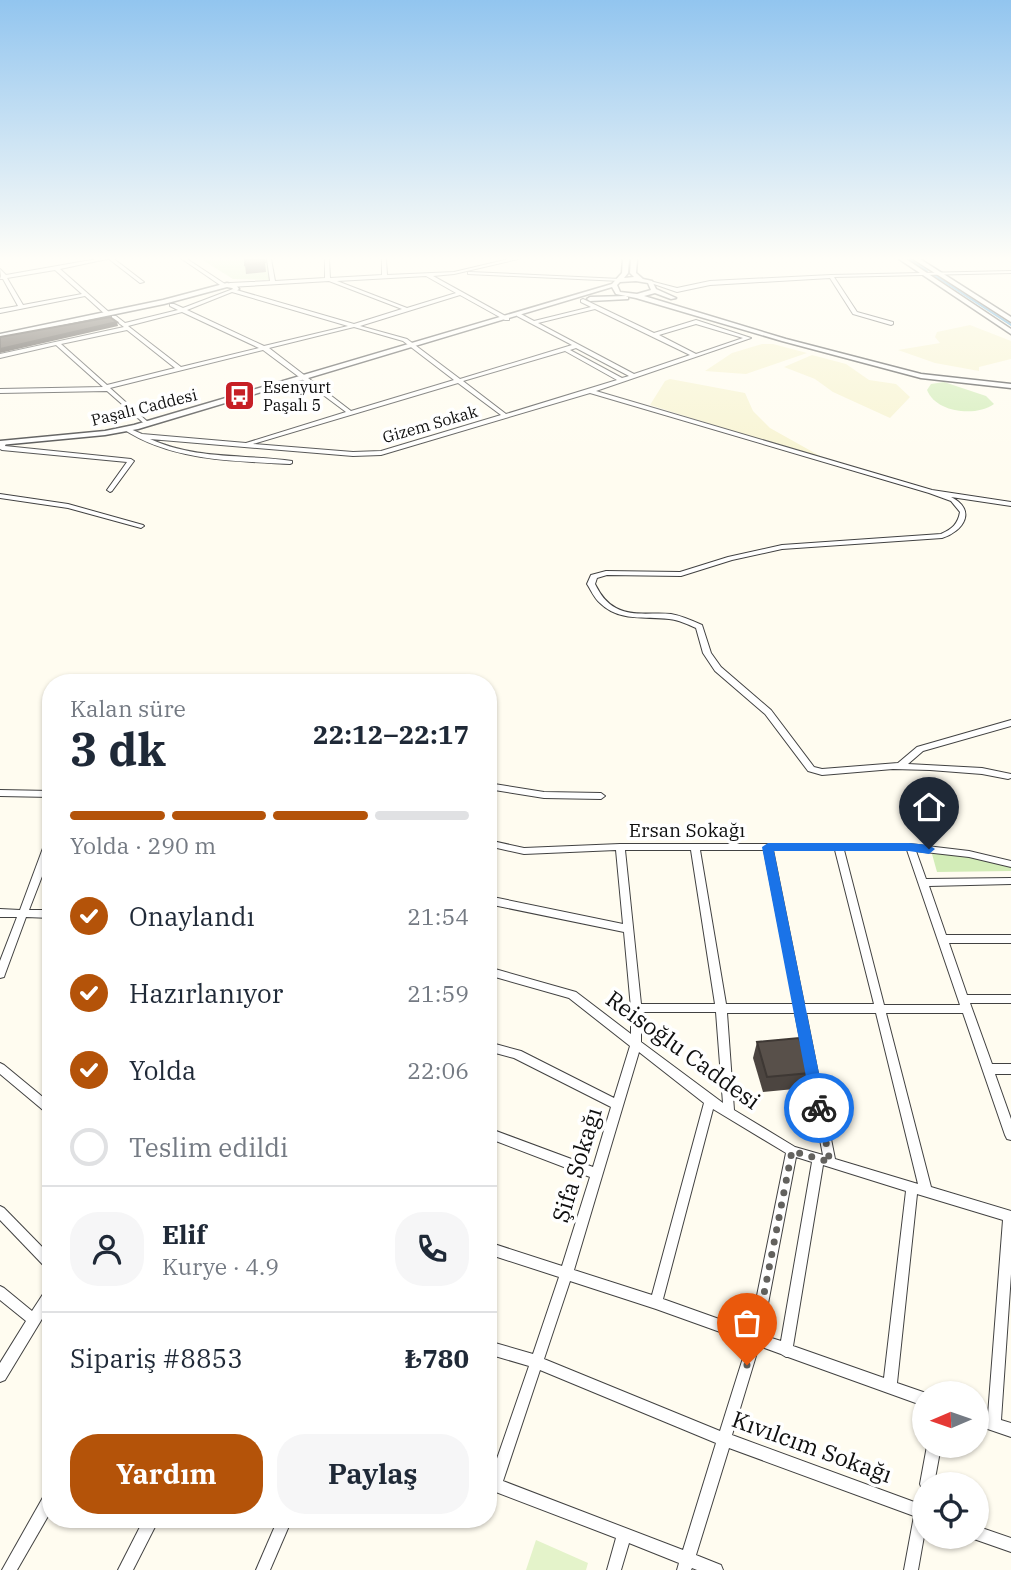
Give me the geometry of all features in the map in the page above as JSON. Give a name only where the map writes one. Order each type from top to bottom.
[{"type":"street","points":[[0,338],[29,332]]},
{"type":"street","points":[[0,356],[102,332]]},
{"type":"street","points":[[134,332],[180,369]]},
{"type":"street","points":[[230,332],[266,349],[350,413]]},
{"type":"street","points":[[0,391],[107,388],[329,332]]},
{"type":"street","points":[[376,332],[405,340],[505,416]]},
{"type":"street","name":"Paşalı Caddesi","points":[[1,446],[147,424],[457,332]]},
{"type":"street","points":[[550,332],[634,376]]},
{"type":"street","points":[[648,332],[693,356]]},
{"type":"street","name":"Gizem Sokak","points":[[654,335],[663,332]]},
{"type":"street","name":"Gizem Sokak","points":[[126,429],[141,436],[367,455],[381,453],[589,391],[709,353],[748,337],[732,332]]},
{"type":"street","points":[[759,332],[922,376],[1011,386]]},
{"type":"street","points":[[777,332],[919,370],[1011,380]]},
{"type":"street","points":[[58,344],[147,424]]},
{"type":"street","points":[[242,445],[576,346]]},
{"type":"street","points":[[565,349],[622,380]]},
{"type":"street","points":[[589,391],[953,500],[962,510],[963,518],[953,531],[942,536],[782,547],[730,558],[681,573],[606,573],[591,580],[595,593],[610,610],[629,615],[687,620],[699,627],[707,653],[718,668],[768,712],[811,768],[822,772],[900,766],[982,771],[1008,776]]},
{"type":"street","points":[[141,436],[161,447],[210,456],[290,462]]},
{"type":"street","points":[[1,446],[131,461],[110,490]]},
{"type":"street","points":[[931,492],[1011,503]]},
{"type":"street","points":[[0,496],[68,506],[141,526]]},
{"type":"street","points":[[962,510],[967,505],[987,500]]},
{"type":"street","points":[[900,766],[920,749],[1011,723]]},
{"type":"street","points":[[497,787],[544,795],[601,796]]},
{"type":"street","points":[[0,793],[42,794]]},
{"type":"street","name":"Ersan Sokağı","points":[[497,845],[524,851],[620,847],[909,847],[968,854],[1011,864]]},
{"type":"street","name":"Şifa Sokağı","points":[[497,1469],[566,1275],[636,1043],[636,1008],[620,847]]},
{"type":"street","points":[[695,847],[721,1008],[729,1113]]},
{"type":"street","points":[[768,847],[824,1160],[786,1351]]},
{"type":"street","points":[[839,847],[926,1191]]},
{"type":"street","points":[[909,847],[1011,1135]]},
{"type":"street","points":[[0,974],[42,863]]},
{"type":"street","points":[[922,883],[1011,881]]},
{"type":"street","points":[[497,902],[627,929]]},
{"type":"street","points":[[0,913],[42,914]]},
{"type":"street","points":[[942,939],[1011,939]]},
{"type":"street","name":"Reisoğlu Caddesi","points":[[497,974],[572,995],[710,1101],[792,1151],[1010,1216]]},
{"type":"street","points":[[636,1008],[879,1009],[1011,999]]},
{"type":"street","points":[[497,1048],[517,1054],[617,1105]]},
{"type":"street","points":[[0,1068],[42,1103]]},
{"type":"street","points":[[988,1069],[1011,1069]]},
{"type":"street","points":[[656,1303],[710,1101]]},
{"type":"street","points":[[497,1136],[596,1174]]},
{"type":"street","points":[[685,1564],[755,1340],[792,1151]]},
{"type":"street","points":[[890,1387],[912,1187]]},
{"type":"street","points":[[0,1212],[42,1256]]},
{"type":"street","points":[[994,1424],[1010,1216]]},
{"type":"street","points":[[497,1251],[656,1303],[912,1395]]},
{"type":"street","points":[[0,1292],[34,1320]]},
{"type":"street","points":[[0,1375],[42,1307]]},
{"type":"street","name":"Kıvılcım Sokağı","points":[[497,1351],[536,1362],[724,1439],[912,1505]]},
{"type":"street","points":[[989,1422],[1011,1430]]},
{"type":"street","points":[[497,1485],[624,1534],[685,1564],[716,1570]]},
{"type":"street","points":[[9,1570],[42,1513]]},
{"type":"street","points":[[125,1570],[147,1528]]},
{"type":"street","points":[[263,1570],[281,1528]]},
{"type":"street","points":[[614,1570],[624,1534]]},
{"type":"street","points":[[989,1537],[1011,1545]]},
{"type":"street","points":[[911,1570],[915,1549]]},
{"type":"shaded area","points":[[937,332],[989,332],[1011,341],[1011,359],[979,367],[979,371],[935,363],[898,350],[940,343],[935,337]]},
{"type":"shaded area","points":[[762,344],[773,344],[807,353],[746,374],[705,371],[732,353]]},
{"type":"shaded area","points":[[812,355],[846,364],[869,380],[896,384],[910,397],[890,418],[833,392],[815,379],[784,367]]},
{"type":"shaded area","points":[[670,379],[745,393],[753,411],[770,428],[820,456],[811,456],[650,405],[665,381]]},
{"type":"green space","points":[[944,382],[986,396],[994,404],[977,411],[947,408],[932,398],[927,390],[931,384]]},
{"type":"green space","points":[[938,852],[1011,863],[1011,871],[937,872],[932,854]]},
{"type":"green space","points":[[536,1540],[588,1563],[586,1570],[526,1570]]},
{"type":"building","points":[[26,332],[73,332],[0,349],[0,337]]},
{"type":"building","points":[[799,1038],[810,1073],[767,1077],[757,1042]]},
{"type":"way so far","points":[[747,1365],[755,1340],[792,1151],[830,1162],[819,1108]]},
{"type":"place","name":"Esenyurt Paşalı 5","points":[[240,396]]},
{"type":"route","points":[[819,1108],[768,847],[929,849]]}]
